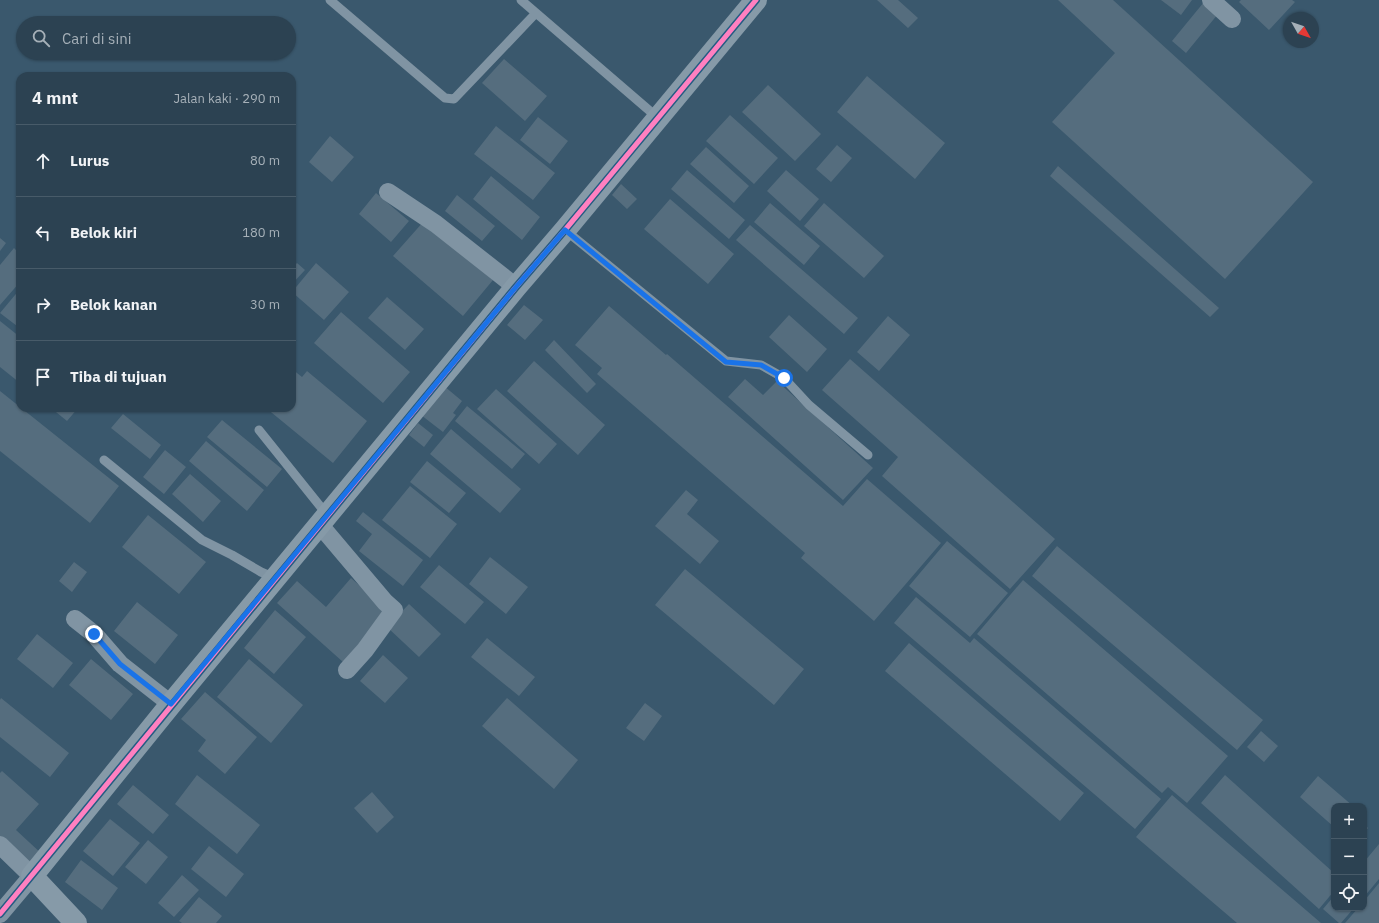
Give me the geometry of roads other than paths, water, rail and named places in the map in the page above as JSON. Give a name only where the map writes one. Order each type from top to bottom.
[{"type":"street","points":[[0,914],[171,704],[756,0]]},
{"type":"street","points":[[1211,0],[1232,20]]},
{"type":"street","points":[[388,192],[436,224],[516,287]]},
{"type":"street","points":[[324,521],[385,602],[394,610],[365,650],[347,670]]},
{"type":"street","points":[[75,619],[94,634],[120,664],[171,704]]},
{"type":"street","points":[[0,845],[32,876],[76,923]]},
{"type":"lane","points":[[330,0],[445,98],[454,100],[536,13]]},
{"type":"lane","points":[[521,0],[658,118]]},
{"type":"lane","points":[[565,230],[726,362],[761,365],[784,378],[808,406],[868,455]]},
{"type":"lane","points":[[259,430],[324,521]]},
{"type":"lane","points":[[104,460],[202,540],[261,572],[276,578]]}]
